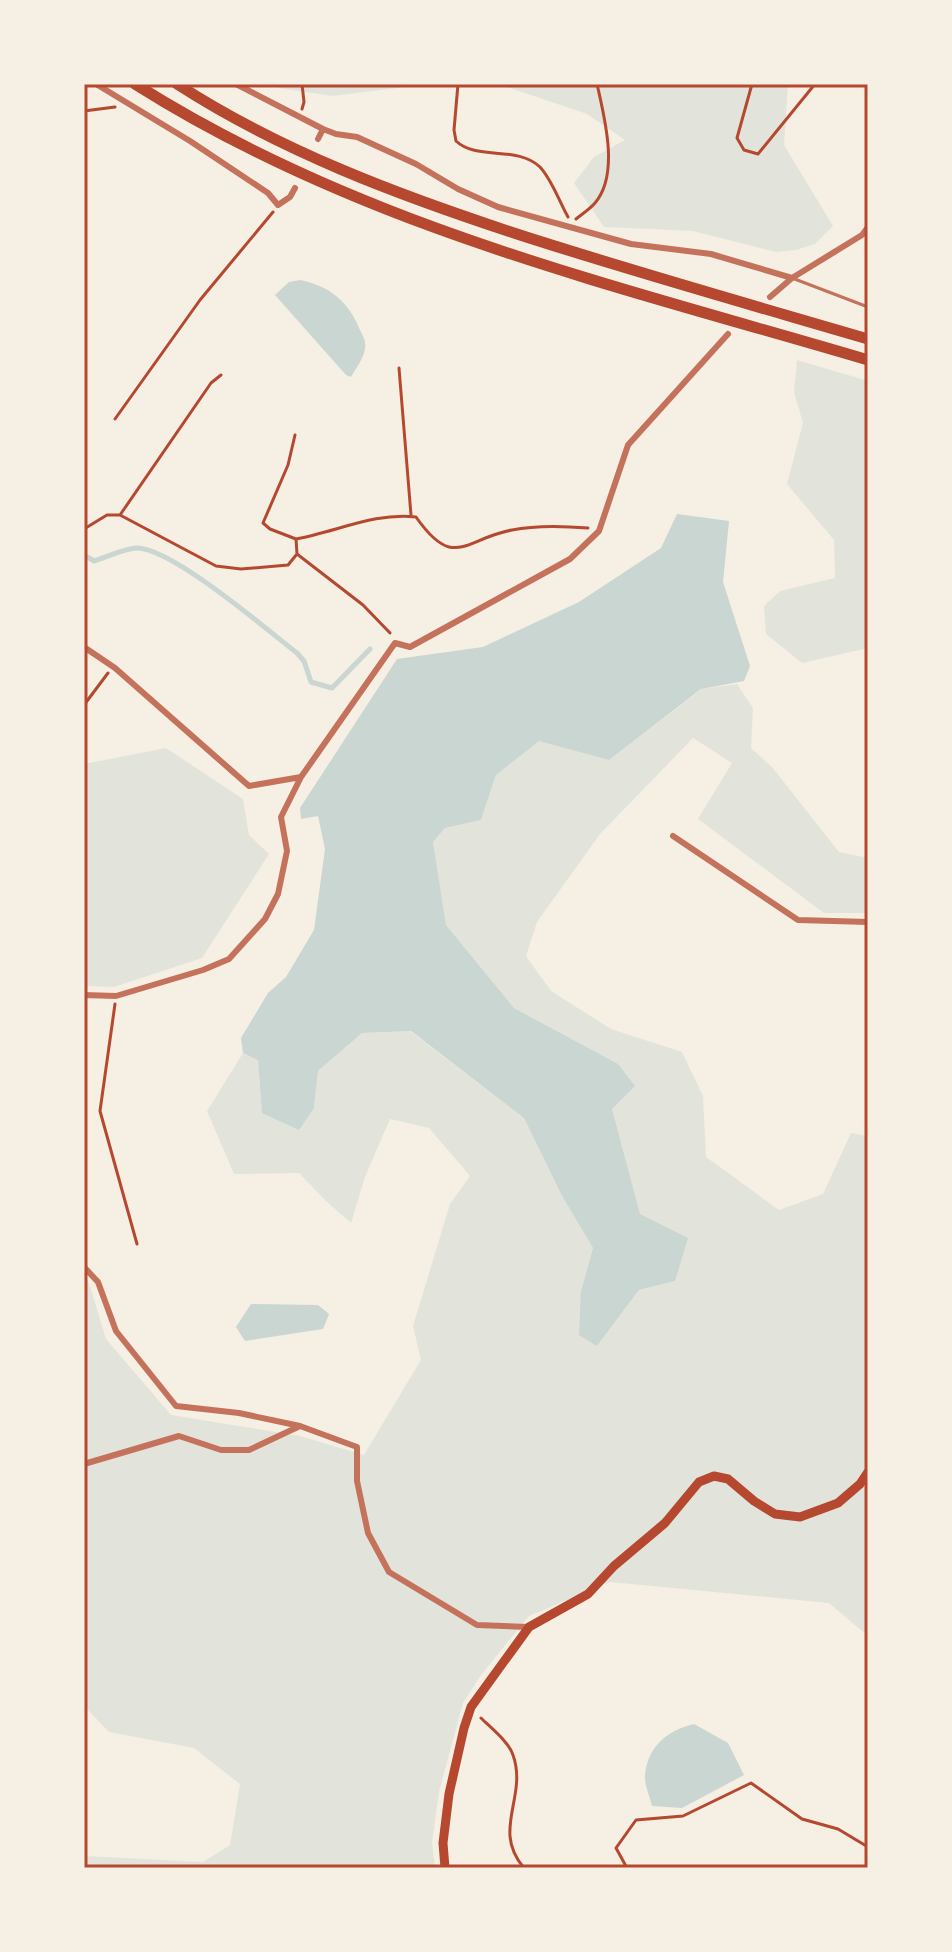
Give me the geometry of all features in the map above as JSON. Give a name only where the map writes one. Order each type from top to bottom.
[{"type":"highway","points":[[135,84],[184,115],[243,146],[330,188],[415,222],[573,276],[868,360]]},
{"type":"highway","points":[[177,84],[310,157],[430,206],[581,255],[868,339]]},
{"type":"main road","points":[[445,1868],[443,1843],[449,1794],[471,1707],[529,1627],[588,1594],[614,1566],[665,1523],[699,1482],[714,1476],[728,1479],[775,1514],[800,1517],[838,1503],[860,1484],[868,1472]]},
{"type":"street","points":[[96,84],[268,193],[278,205],[290,197],[295,188]]},
{"type":"street","points":[[236,84],[323,129],[357,137],[416,164],[458,189],[498,207],[631,244],[711,254],[792,278]]},
{"type":"street","points":[[318,139],[323,129]]},
{"type":"street","points":[[770,297],[792,278],[862,235],[868,227]]},
{"type":"street","points":[[84,995],[116,996],[229,959],[265,919],[278,894],[287,851],[281,817],[301,777],[395,643],[410,647],[570,559],[599,531],[628,445],[728,334]]},
{"type":"street","points":[[84,647],[113,667],[249,786],[301,777]]},
{"type":"street","points":[[673,836],[798,920],[868,922]]},
{"type":"street","points":[[84,1267],[98,1282],[116,1331],[176,1406],[239,1413],[300,1426],[357,1447],[357,1481],[368,1533],[389,1572],[477,1625],[529,1627]]},
{"type":"street","points":[[84,1464],[179,1436],[221,1450],[249,1450],[300,1426]]},
{"type":"lane","points":[[792,278],[868,307]]},
{"type":"path","points":[[299,116],[304,102],[302,84]]},
{"type":"path","points":[[458,84],[454,120],[456,141],[466,148],[503,153],[533,162],[545,174],[571,224],[598,199],[609,167],[605,117],[597,84]]},
{"type":"path","points":[[752,84],[737,138],[744,150],[758,154],[815,84]]},
{"type":"path","points":[[84,111],[119,107],[125,102]]},
{"type":"path","points":[[115,419],[200,300],[278,205]]},
{"type":"path","points":[[399,368],[411,516]]},
{"type":"path","points":[[120,515],[211,383],[221,375]]},
{"type":"path","points":[[295,435],[288,465],[263,523],[296,539],[390,516],[416,517],[435,540],[459,549],[521,528],[587,528],[599,531]]},
{"type":"path","points":[[84,529],[107,515],[120,515],[216,566],[241,569],[288,565],[297,554],[296,539]]},
{"type":"path","points":[[297,554],[374,615],[395,643]]},
{"type":"path","points":[[84,705],[113,667]]},
{"type":"path","points":[[116,996],[100,1111],[137,1244]]},
{"type":"path","points":[[471,1707],[513,1753],[518,1781],[508,1835],[517,1860],[524,1868]]},
{"type":"path","points":[[627,1868],[616,1848],[636,1820],[683,1816],[751,1783],[802,1819],[838,1829],[868,1847]]},
{"type":"shaded area","points":[[277,84],[788,84],[784,145],[833,226],[815,244],[776,252],[693,231],[604,227],[574,183],[594,157],[625,140],[587,114],[507,87],[405,87],[333,96],[278,88]]},
{"type":"shaded area","points":[[300,280],[329,291],[344,303],[355,320],[365,348],[351,377],[275,295],[289,282]]},
{"type":"shaded area","points":[[797,360],[868,381],[868,648],[802,663],[766,634],[764,606],[780,591],[835,578],[834,540],[787,484],[803,423],[794,392]]},
{"type":"shaded area","points":[[677,514],[729,521],[723,582],[750,666],[744,681],[701,689],[609,760],[539,741],[496,775],[481,820],[445,828],[433,842],[446,925],[514,1008],[618,1064],[635,1086],[612,1109],[640,1214],[688,1238],[675,1281],[639,1290],[597,1346],[579,1335],[581,1291],[593,1248],[562,1196],[524,1118],[411,1031],[362,1033],[318,1071],[314,1108],[299,1130],[262,1113],[258,1060],[243,1053],[241,1038],[268,993],[286,977],[314,930],[325,849],[318,816],[301,819],[300,808],[397,659],[483,647],[579,602],[661,548]]},
{"type":"shaded area","points":[[737,684],[753,708],[751,748],[772,767],[839,852],[868,858],[868,913],[824,913],[698,819],[732,763],[693,738],[600,834],[537,922],[526,956],[551,991],[611,1029],[682,1052],[703,1096],[706,1157],[779,1210],[823,1194],[851,1133],[868,1136],[868,1636],[829,1603],[610,1582],[529,1616],[481,1675],[463,1703],[439,1792],[432,1843],[435,1868],[84,1868],[84,1856],[203,1862],[230,1845],[240,1784],[194,1748],[109,1732],[84,1706],[84,1278],[89,1283],[106,1339],[171,1415],[300,1436],[364,1455],[421,1360],[413,1326],[450,1204],[470,1176],[429,1128],[390,1119],[365,1177],[351,1223],[299,1173],[234,1174],[207,1111],[243,1053],[258,1059],[262,1113],[314,1108],[318,1071],[362,1033],[410,1031],[524,1118],[562,1196],[593,1248],[581,1291],[597,1346],[639,1290],[675,1281],[640,1215],[612,1109],[634,1086],[564,1035],[514,1008],[446,925],[433,842],[445,828],[481,820],[496,775],[539,740],[609,760],[702,689]]},
{"type":"shaded area","points":[[166,748],[243,799],[249,835],[269,854],[202,958],[114,987],[84,986],[84,764]]},
{"type":"shaded area","points":[[251,1304],[318,1305],[329,1314],[323,1329],[245,1341],[236,1327]]},
{"type":"shaded area","points":[[694,1724],[728,1743],[744,1775],[682,1808],[652,1806],[645,1779],[650,1755],[668,1735]]},
{"type":"waterway","points":[[84,555],[94,561],[136,548],[152,551],[172,561],[218,591],[297,653],[304,661],[311,682],[332,688],[370,649]]}]
